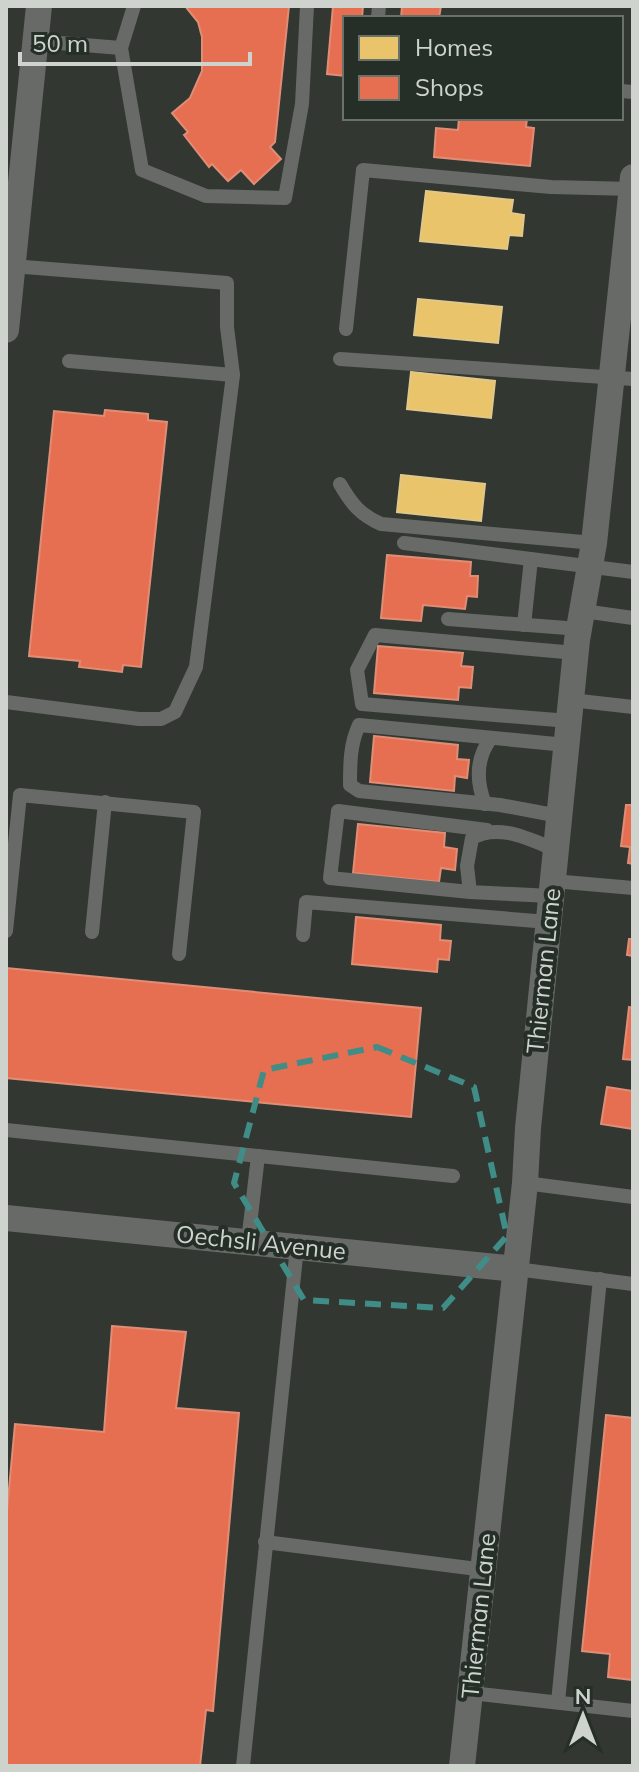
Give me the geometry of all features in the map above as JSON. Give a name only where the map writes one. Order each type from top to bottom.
[{"type":"street","points":[[6,330],[39,6]]},
{"type":"street","name":"Thierman Lane","points":[[462,1766],[525,1183],[569,722],[580,631],[622,378],[633,185]]},
{"type":"street","name":"Oechsli Avenue","points":[[6,1218],[516,1269]]},
{"type":"lane","points":[[134,6],[121,48],[142,170],[206,196],[285,198],[302,104],[307,6]]},
{"type":"lane","points":[[35,41],[121,48]]},
{"type":"lane","points":[[346,329],[363,170],[551,187],[633,185]]},
{"type":"lane","points":[[6,702],[139,719],[161,719],[175,712],[196,667],[233,375],[227,327],[227,283],[12,266]]},
{"type":"lane","points":[[340,359],[622,378]]},
{"type":"lane","points":[[69,361],[233,375]]},
{"type":"lane","points":[[340,484],[353,506],[365,517],[381,524],[592,554],[633,572]]},
{"type":"lane","points":[[404,543],[531,559],[592,554]]},
{"type":"lane","points":[[524,625],[531,559]]},
{"type":"lane","points":[[569,722],[362,704],[357,670],[375,635],[580,631],[633,618]]},
{"type":"lane","points":[[448,619],[580,631]]},
{"type":"lane","points":[[559,816],[485,804],[359,791],[350,785],[353,738],[359,725],[491,738],[633,707]]},
{"type":"lane","points":[[485,804],[479,787],[481,751],[491,738]]},
{"type":"lane","points":[[6,931],[20,795],[194,812],[179,954]]},
{"type":"lane","points":[[92,932],[105,802]]},
{"type":"lane","points":[[551,900],[330,878],[338,811],[518,835],[556,850]]},
{"type":"lane","points":[[470,892],[467,866],[472,838],[487,830]]},
{"type":"lane","points":[[303,935],[306,902],[551,900],[633,888]]},
{"type":"lane","points":[[6,1130],[453,1176]]},
{"type":"lane","points":[[248,1242],[258,1156]]},
{"type":"lane","points":[[525,1183],[633,1197]]},
{"type":"lane","points":[[243,1766],[297,1247]]},
{"type":"lane","points":[[516,1269],[633,1284]]},
{"type":"lane","points":[[558,1702],[600,1279]]},
{"type":"lane","points":[[265,1542],[485,1570]]},
{"type":"lane","points":[[471,1693],[633,1711]]},
{"type":"highlighted area","points":[[377,1047],[474,1087],[507,1236],[443,1308],[304,1300],[234,1183],[264,1070]]},
{"type":"building: Homes","points":[[426,191],[513,200],[511,213],[524,215],[522,236],[509,235],[507,249],[420,241]]},
{"type":"building: Homes","points":[[418,299],[502,307],[498,343],[414,335]]},
{"type":"building: Homes","points":[[411,372],[495,381],[491,418],[407,409]]},
{"type":"building: Homes","points":[[401,475],[485,484],[481,521],[397,512]]},
{"type":"building: Shops","points":[[185,6],[289,6],[275,142],[270,147],[281,159],[254,184],[241,170],[228,181],[212,164],[209,167],[184,135],[188,132],[172,113],[190,98],[202,71],[202,37],[198,22]]},
{"type":"building: Shops","points":[[333,6],[363,6],[362,16],[343,16],[343,76],[327,74]]},
{"type":"building: Shops","points":[[402,6],[441,6],[439,16],[401,16]]},
{"type":"building: Shops","points":[[459,120],[527,120],[526,127],[534,128],[530,166],[434,157],[436,128],[458,130]]},
{"type":"building: Shops","points":[[105,410],[148,414],[148,420],[167,422],[141,667],[123,665],[122,672],[79,667],[80,661],[29,656],[54,411],[104,416]]},
{"type":"building: Shops","points":[[387,555],[471,562],[470,576],[478,576],[477,597],[467,596],[465,609],[423,605],[421,621],[381,618]]},
{"type":"building: Shops","points":[[378,646],[463,653],[461,666],[473,667],[471,688],[459,687],[458,700],[374,693]]},
{"type":"building: Shops","points":[[374,736],[458,745],[457,759],[469,760],[467,778],[455,776],[454,791],[370,782]]},
{"type":"building: Shops","points":[[626,805],[633,805],[633,864],[628,863],[630,847],[621,846]]},
{"type":"building: Shops","points":[[358,824],[445,833],[444,847],[457,849],[455,870],[441,868],[439,882],[353,873]]},
{"type":"building: Shops","points":[[356,917],[441,925],[440,940],[451,941],[449,960],[438,959],[437,972],[352,964]]},
{"type":"building: Shops","points":[[629,939],[633,939],[633,956],[627,955]]},
{"type":"building: Shops","points":[[6,968],[421,1008],[411,1117],[6,1078]]},
{"type":"building: Shops","points":[[629,1007],[633,1008],[633,1060],[623,1059]]},
{"type":"building: Shops","points":[[607,1087],[633,1091],[633,1129],[601,1124]]},
{"type":"building: Shops","points":[[112,1326],[186,1332],[176,1408],[239,1413],[213,1711],[206,1710],[200,1766],[6,1766],[6,1521],[15,1424],[104,1432]]},
{"type":"building: Shops","points":[[606,1415],[633,1418],[633,1680],[608,1677],[610,1654],[582,1651]]}]
